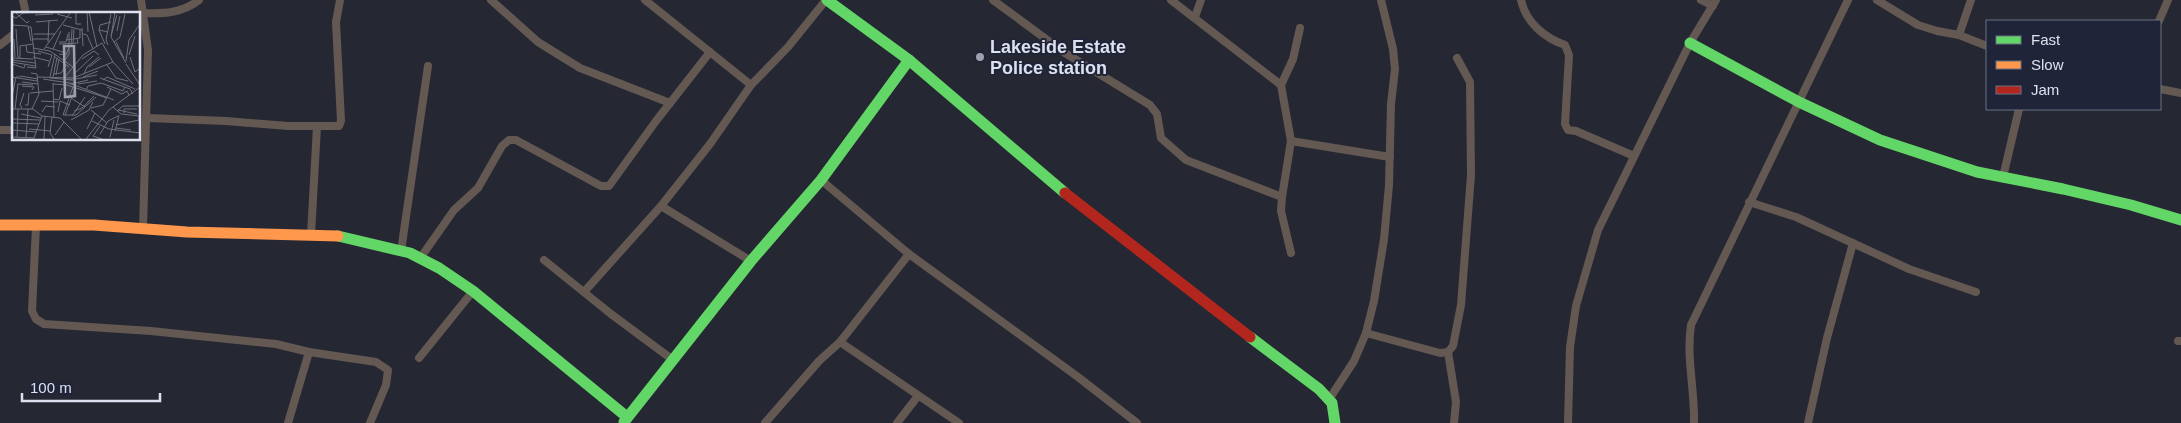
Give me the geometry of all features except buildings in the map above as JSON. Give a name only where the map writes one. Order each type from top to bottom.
[{"type":"street","points":[[141,0],[148,50],[143,229]]},
{"type":"street","points":[[143,13],[175,12],[190,7],[199,0]]},
{"type":"street","points":[[147,118],[339,126],[342,122],[336,22],[340,0]]},
{"type":"street","points":[[491,0],[538,42],[580,68],[670,103]]},
{"type":"street","points":[[645,0],[751,85]]},
{"type":"street","points":[[584,292],[661,206],[710,144],[751,85],[788,47],[826,0],[909,60],[1087,210],[1330,398],[1334,409],[1335,423]]},
{"type":"street","points":[[993,0],[1084,66],[1150,105],[1157,114],[1161,138],[1186,160],[1282,197]]},
{"type":"street","points":[[1171,0],[1281,85]]},
{"type":"street","points":[[1195,17],[1201,0]]},
{"type":"street","points":[[1330,398],[1354,361],[1366,333],[1374,301],[1384,239],[1394,62],[1393,49],[1381,0]]},
{"type":"street","points":[[1521,0],[1522,6],[1536,27],[1548,39],[1565,45],[1569,55],[1565,124],[1568,130],[1576,131],[1634,156]]},
{"type":"street","points":[[1568,423],[1570,347],[1576,306],[1598,230],[1690,42],[1715,3],[1701,0]]},
{"type":"street","points":[[1694,423],[1695,402],[1688,344],[1691,325],[1848,0]]},
{"type":"street","points":[[1877,0],[1918,25],[1959,35],[1986,46]]},
{"type":"street","points":[[1959,35],[1971,0]]},
{"type":"street","points":[[2159,20],[2168,0]]},
{"type":"street","points":[[1291,253],[1281,211],[1291,141],[1281,85],[1293,58],[1300,28]]},
{"type":"street","points":[[0,44],[12,35]]},
{"type":"street","points":[[1690,42],[1728,65],[1799,102],[1880,140],[1977,172],[2131,205],[2181,220]]},
{"type":"street","points":[[421,258],[454,210],[478,188],[505,142],[516,140],[601,186],[609,186],[710,52]]},
{"type":"street","points":[[1366,333],[1440,353],[1448,352],[1454,346],[1461,305],[1471,175],[1470,82],[1458,58]]},
{"type":"street","points":[[0,226],[94,225],[143,229],[337,236],[401,251],[421,258],[473,291],[531,336],[625,420],[751,261],[820,180],[909,60]]},
{"type":"street","points":[[401,251],[428,66]]},
{"type":"street","points":[[2161,89],[2181,93]]},
{"type":"street","points":[[2003,177],[2018,110]]},
{"type":"street","points":[[311,235],[317,126]]},
{"type":"street","points":[[1291,141],[1390,157]]},
{"type":"street","points":[[820,180],[909,254],[1078,377],[1137,423]]},
{"type":"street","points":[[1749,202],[1796,217],[1909,269],[1976,292]]},
{"type":"street","points":[[661,206],[751,261]]},
{"type":"street","points":[[36,226],[32,311],[36,319],[44,324],[151,331],[276,344],[309,352],[376,362],[388,370],[386,385],[370,423]]},
{"type":"street","points":[[1808,423],[1826,338],[1853,243]]},
{"type":"street","points":[[765,423],[819,361],[840,342],[909,254]]},
{"type":"street","points":[[544,260],[673,360]]},
{"type":"street","points":[[420,358],[473,291]]},
{"type":"street","points":[[840,342],[959,423]]},
{"type":"street","points":[[288,423],[309,352]]},
{"type":"street","points":[[1448,352],[1456,402],[1454,423]]},
{"type":"street","points":[[897,423],[918,396]]},
{"type":"traffic: fast","points":[[827,0],[909,60],[1065,193]]},
{"type":"traffic: fast","points":[[1690,43],[1799,102],[1880,140],[1977,172],[2063,189],[2131,205],[2181,220]]},
{"type":"traffic: fast","points":[[624,422],[751,261],[821,180],[909,60]]},
{"type":"traffic: fast","points":[[338,236],[410,253],[439,268],[473,291],[627,417]]},
{"type":"traffic: fast","points":[[1250,337],[1319,389],[1332,403],[1335,423]]},
{"type":"traffic: slow","points":[[0,225],[94,225],[187,232],[338,236]]},
{"type":"traffic: jam","points":[[1065,193],[1250,337]]},
{"type":"place","name":"Lakeside Estate Police station","points":[[980,57]]}]
